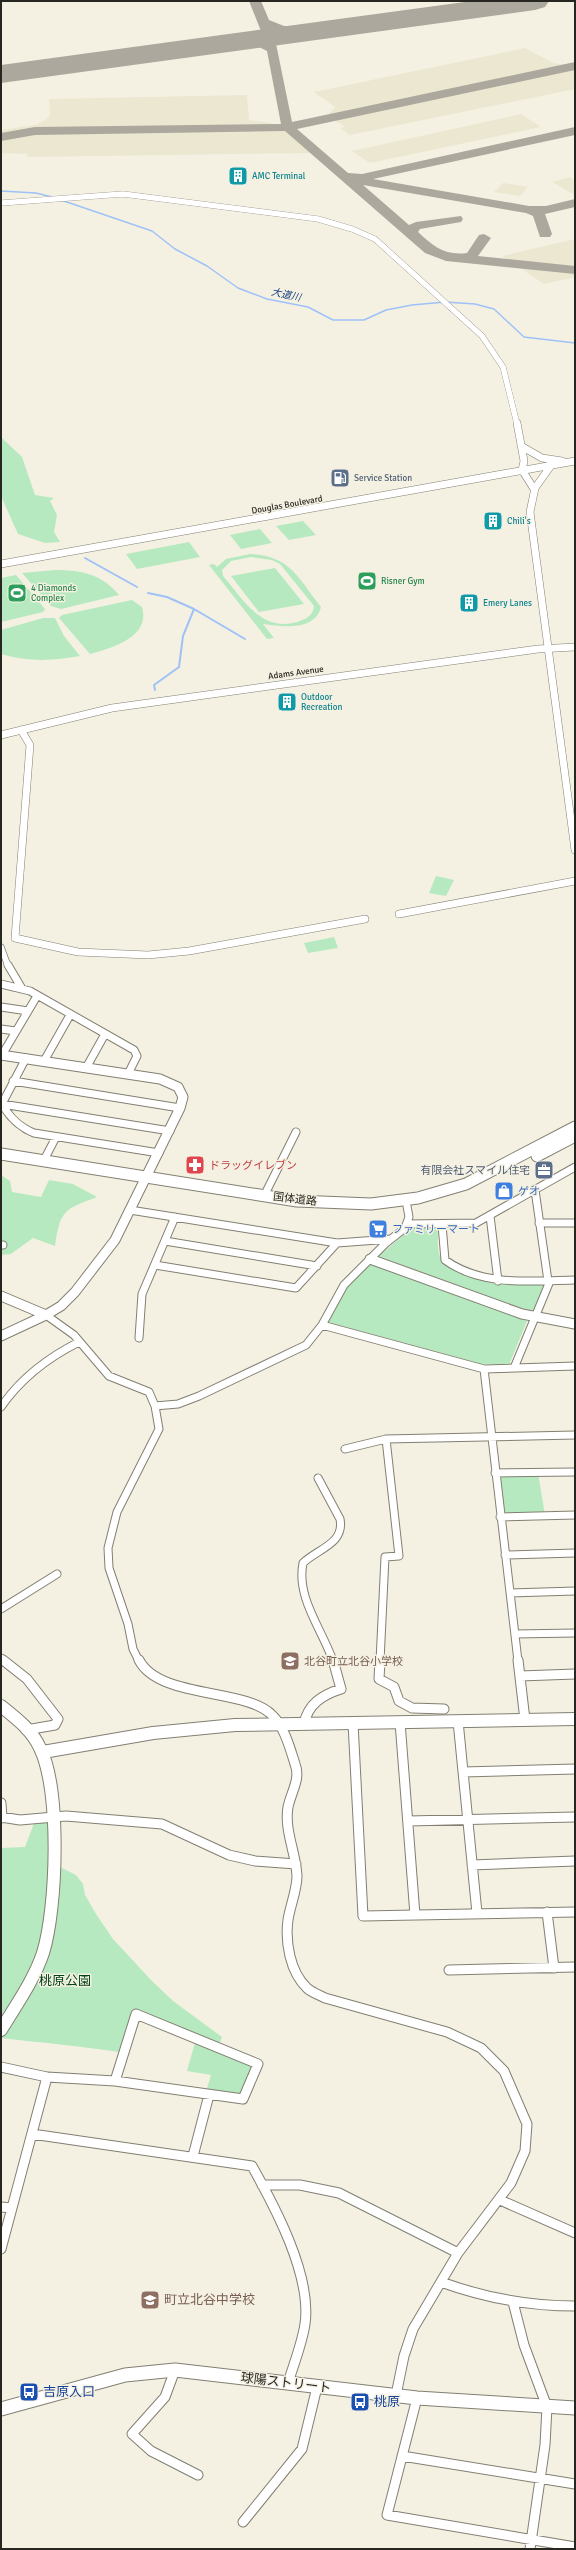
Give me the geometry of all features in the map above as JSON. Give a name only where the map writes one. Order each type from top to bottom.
[{"type":"main road","name":"国体道路","points":[[1,1160],[264,1196],[340,1204],[370,1204],[418,1198],[473,1180],[575,1127]]},
{"type":"main road","name":"国体道路","points":[[1,1154],[44,1160],[146,1180],[323,1209],[368,1210],[407,1206],[470,1189],[575,1136]]},
{"type":"main road","name":"球陽ストリート","points":[[1,2409],[125,2375],[175,2370],[417,2398],[575,2408]]},
{"type":"street","points":[[1,203],[91,195],[153,196],[318,219],[364,233],[375,239],[467,323],[478,331],[488,343],[510,383],[524,461],[522,470],[534,489]]},
{"type":"street","points":[[521,446],[542,458],[575,461]]},
{"type":"street","name":"Douglas Boulevard","points":[[1,564],[522,470],[550,467],[575,461]]},
{"type":"street","points":[[550,467],[542,475],[534,489],[530,512],[575,850]]},
{"type":"street","name":"Adams Avenue","points":[[1,735],[60,719],[112,708],[548,648],[575,647]]},
{"type":"street","points":[[21,730],[30,745],[15,938],[78,952],[148,955],[189,951],[365,918]]},
{"type":"street","points":[[399,914],[575,881]]},
{"type":"street","points":[[1,947],[4,962],[21,987]]},
{"type":"street","points":[[1,984],[21,987],[126,1045],[137,1054],[128,1074]]},
{"type":"street","points":[[1,1336],[46,1315],[61,1306],[75,1292],[115,1240],[170,1131],[183,1097],[178,1087],[160,1079],[2,1055],[37,996]]},
{"type":"street","points":[[1,1007],[28,1011]]},
{"type":"street","points":[[44,1061],[70,1015]]},
{"type":"street","points":[[1,1029],[16,1031]]},
{"type":"street","points":[[86,1068],[105,1034]]},
{"type":"street","points":[[2,1104],[26,1058]]},
{"type":"street","points":[[13,1081],[180,1108]]},
{"type":"street","points":[[2,1104],[170,1131]]},
{"type":"street","points":[[2,1104],[10,1118],[24,1129],[56,1137],[159,1153]]},
{"type":"street","points":[[264,1196],[296,1132]]},
{"type":"street","points":[[44,1160],[56,1137]]},
{"type":"street","points":[[406,1224],[442,1225],[476,1222],[490,1216],[575,1167]]},
{"type":"street","points":[[514,1368],[536,1318],[549,1281],[535,1190]]},
{"type":"street","points":[[155,1406],[178,1404],[199,1396],[245,1373],[291,1354],[315,1337],[339,1291],[392,1238],[403,1230],[409,1217],[407,1206]]},
{"type":"street","points":[[130,1210],[337,1243],[392,1238]]},
{"type":"street","points":[[490,1216],[498,1282]]},
{"type":"street","points":[[139,1338],[142,1294],[175,1217]]},
{"type":"street","points":[[539,1223],[575,1223]]},
{"type":"street","points":[[442,1225],[447,1262],[498,1282],[575,1280]]},
{"type":"street","points":[[165,1241],[316,1266]]},
{"type":"street","points":[[155,1265],[296,1288],[337,1243]]},
{"type":"street","points":[[370,1259],[486,1302],[536,1318],[575,1324]]},
{"type":"street","points":[[1,1296],[46,1315],[74,1335],[109,1376],[149,1392],[155,1406],[159,1429],[117,1512],[108,1548],[109,1568],[128,1624],[133,1649],[142,1666],[156,1676],[184,1688],[255,1704],[272,1714],[280,1724],[294,1759],[298,1775],[288,1807],[287,1821],[296,1864],[296,1885],[288,1920],[288,1948],[299,1979],[308,1989],[342,2004],[465,2038],[493,2057],[506,2071],[526,2123],[528,2134],[522,2158],[500,2200],[458,2253],[412,2328],[406,2345],[396,2395]]},
{"type":"street","points":[[322,1325],[484,1369],[575,1366]]},
{"type":"street","points":[[1,1407],[10,1392],[34,1370],[79,1342]]},
{"type":"street","points":[[484,1369],[494,1473],[525,1720]]},
{"type":"street","points":[[345,1449],[386,1439],[575,1435]]},
{"type":"street","points":[[386,1439],[399,1556],[385,1557],[379,1680],[394,1687],[396,1699],[401,1705],[411,1708],[444,1709]]},
{"type":"street","points":[[494,1473],[575,1472]]},
{"type":"street","points":[[304,1724],[307,1713],[318,1698],[341,1689],[318,1625],[308,1608],[302,1587],[303,1563],[326,1549],[340,1534],[344,1526],[342,1520],[322,1494],[318,1478]]},
{"type":"street","points":[[500,1517],[575,1515]]},
{"type":"street","points":[[505,1555],[575,1553]]},
{"type":"street","points":[[1,1609],[57,1574]]},
{"type":"street","points":[[510,1594],[575,1592]]},
{"type":"street","points":[[515,1634],[575,1633]]},
{"type":"street","points":[[1,1658],[27,1679],[58,1719],[55,1725],[26,1730]]},
{"type":"street","points":[[520,1676],[575,1674]]},
{"type":"street","points":[[1,1706],[26,1730],[43,1752],[52,1817],[52,1908],[48,1936],[36,1970],[1,2030]]},
{"type":"street","points":[[43,1752],[189,1728],[280,1724],[575,1719]]},
{"type":"street","points":[[458,1721],[477,1914]]},
{"type":"street","points":[[400,1722],[416,1915]]},
{"type":"street","points":[[353,1723],[363,1916],[575,1912]]},
{"type":"street","points":[[463,1772],[575,1769]]},
{"type":"street","points":[[1,1803],[2,1818],[20,1820],[52,1817],[90,1817],[162,1824],[229,1855],[255,1861],[296,1864]]},
{"type":"street","points":[[409,1821],[575,1817]]},
{"type":"street","points":[[472,1865],[575,1861]]},
{"type":"street","points":[[547,1912],[554,1968]]},
{"type":"street","points":[[450,1970],[575,1967]]},
{"type":"street","points":[[1,2067],[47,2076],[115,2081],[244,2100],[258,2064],[136,2014],[115,2081]]},
{"type":"street","points":[[1,2250],[47,2076]]},
{"type":"street","points":[[193,2156],[209,2095]]},
{"type":"street","points":[[32,2134],[193,2156],[252,2166],[262,2184],[285,2238],[305,2294],[306,2318],[288,2383]]},
{"type":"street","points":[[262,2184],[300,2185],[339,2193],[458,2253]]},
{"type":"street","points":[[500,2200],[575,2233]]},
{"type":"street","points":[[1,2207],[12,2208]]},
{"type":"street","points":[[441,2282],[458,2289],[513,2302],[575,2306]]},
{"type":"street","points":[[513,2302],[524,2345],[547,2407],[540,2479],[531,2544]]},
{"type":"street","points":[[175,2370],[172,2387],[153,2414],[132,2434],[151,2451],[198,2475]]},
{"type":"street","points":[[243,2522],[302,2449],[317,2387]]},
{"type":"street","points":[[417,2398],[387,2514],[531,2544],[575,2547]]},
{"type":"street","points":[[402,2456],[575,2484]]},
{"type":"shaded area","points":[[525,48],[553,63],[575,66],[575,89],[350,135],[340,128],[346,127],[330,118],[329,114],[335,107],[314,92]]},
{"type":"shaded area","points":[[247,95],[249,120],[270,123],[283,128],[312,153],[28,157],[27,154],[1,153],[1,130],[36,125],[45,120],[50,115],[49,99]]},
{"type":"shaded area","points":[[521,114],[541,127],[370,163],[352,151]]},
{"type":"shaded area","points":[[570,177],[575,181],[575,195],[552,182]]},
{"type":"shaded area","points":[[503,183],[528,187],[520,196],[494,192]]},
{"type":"shaded area","points":[[575,239],[575,277],[544,284],[502,256]]},
{"type":"green space","points":[[1,437],[22,457],[35,495],[54,498],[50,501],[57,515],[54,532],[60,542],[45,543],[18,534],[1,496]]},
{"type":"green space","points":[[303,521],[316,535],[289,540],[276,526]]},
{"type":"green space","points":[[260,529],[272,543],[241,549],[230,535]]},
{"type":"green space","points":[[189,542],[200,557],[137,569],[126,554]]},
{"type":"green space","points":[[250,554],[275,559],[284,564],[299,578],[321,607],[318,615],[305,624],[297,626],[263,624],[274,638],[267,639],[209,565],[214,564],[217,567],[226,559]],"holes":[[[251,557],[272,560],[280,564],[314,606],[310,616],[300,621],[287,624],[275,623],[265,619],[247,605],[223,576],[222,570],[231,561]]]},
{"type":"green space","points":[[275,568],[304,604],[259,612],[231,576]]},
{"type":"green space","points":[[55,570],[82,572],[98,578],[105,582],[119,595],[61,609],[51,606],[22,573]]},
{"type":"green space","name":"4 Diamonds Complex","points":[[16,575],[45,609],[43,612],[1,622],[1,578]]},
{"type":"green space","points":[[132,600],[142,607],[143,617],[141,626],[128,640],[90,654],[59,618],[62,615]]},
{"type":"green space","points":[[43,618],[55,618],[64,636],[80,656],[40,660],[11,657],[1,654],[1,630]]},
{"type":"green space","points":[[436,876],[454,880],[446,896],[429,893]]},
{"type":"green space","points":[[334,937],[338,948],[308,953],[304,943]]},
{"type":"green space","points":[[1,1175],[10,1181],[12,1192],[41,1197],[49,1180],[73,1184],[97,1197],[71,1208],[66,1212],[59,1225],[55,1246],[33,1238],[11,1254],[1,1255]]},
{"type":"green space","points":[[409,1226],[438,1226],[439,1254],[444,1263],[448,1266],[498,1284],[545,1282],[534,1310],[530,1311],[456,1286],[379,1256],[408,1231]]},
{"type":"green space","points":[[370,1264],[527,1321],[509,1365],[482,1364],[327,1322],[348,1285]]},
{"type":"green space","points":[[495,1473],[538,1473],[545,1515],[500,1516]]},
{"type":"green space","name":"桃原公園","points":[[51,1817],[52,1863],[76,1875],[83,1884],[85,1895],[113,1939],[151,1980],[173,2001],[222,2037],[218,2048],[258,2064],[243,2099],[205,2095],[211,2075],[187,2071],[196,2039],[136,2014],[124,2053],[78,2046],[1,2038],[1,1848],[25,1847],[36,1818]]},
{"type":"waterway","name":"大道川","points":[[1,191],[36,193],[52,197]]},
{"type":"waterway","name":"大道川","points":[[61,200],[152,231],[175,249],[207,266],[238,288],[267,299],[308,307],[333,320],[364,320],[386,310],[412,305],[445,302],[475,304],[494,309],[524,337],[575,343]]},
{"type":"waterway","points":[[85,558],[137,587]]},
{"type":"waterway","points":[[148,593],[167,597],[194,609]]},
{"type":"waterway","points":[[155,690],[154,685],[179,667],[183,636],[194,609]]},
{"type":"waterway","points":[[194,609],[245,639]]},
{"type":"taxiway","points":[[255,1],[270,37],[285,120],[288,127]]},
{"type":"taxiway","points":[[264,22],[282,29],[316,31]]},
{"type":"taxiway","points":[[239,41],[260,43],[272,49]]},
{"type":"taxiway","points":[[288,127],[575,66]]},
{"type":"taxiway","points":[[1,137],[35,131],[288,127]]},
{"type":"taxiway","points":[[288,127],[345,176]]},
{"type":"taxiway","points":[[345,176],[362,178],[575,131]]},
{"type":"taxiway","points":[[345,176],[410,233]]},
{"type":"taxiway","points":[[361,181],[529,210]]},
{"type":"taxiway","points":[[529,210],[546,210],[575,203]]},
{"type":"taxiway","points":[[529,210],[539,214],[545,234]]},
{"type":"taxiway","points":[[410,233],[416,226],[456,219]]},
{"type":"taxiway","points":[[410,233],[430,250],[446,257],[575,270]]},
{"type":"taxiway","points":[[459,258],[471,256],[484,238]]},
{"type":"runway","points":[[1,74],[535,1]]},
{"type":"place","name":"AMC Terminal","points":[[238,176]]},
{"type":"place","name":"Service Station","points":[[340,478]]},
{"type":"place","name":"Chili's","points":[[493,521]]},
{"type":"place","name":"Risner Gym","points":[[367,581]]},
{"type":"place","name":"4 Diamonds Complex","points":[[17,593]]},
{"type":"place","name":"Emery Lanes","points":[[469,603]]},
{"type":"place","name":"Outdoor Recreation","points":[[287,702]]},
{"type":"place","name":"ドラッグイレブン","points":[[195,1165]]},
{"type":"place","name":"有限会社スマイル住宅","points":[[544,1170]]},
{"type":"place","name":"ゲオ","points":[[504,1191]]},
{"type":"place","name":"ファミリーマート","points":[[378,1229]]},
{"type":"place","name":"北谷町立北谷小学校","points":[[290,1661]]},
{"type":"place","name":"町立北谷中学校","points":[[150,2300]]},
{"type":"place","name":"吉原入口","points":[[29,2392]]},
{"type":"place","name":"桃原","points":[[360,2402]]}]
